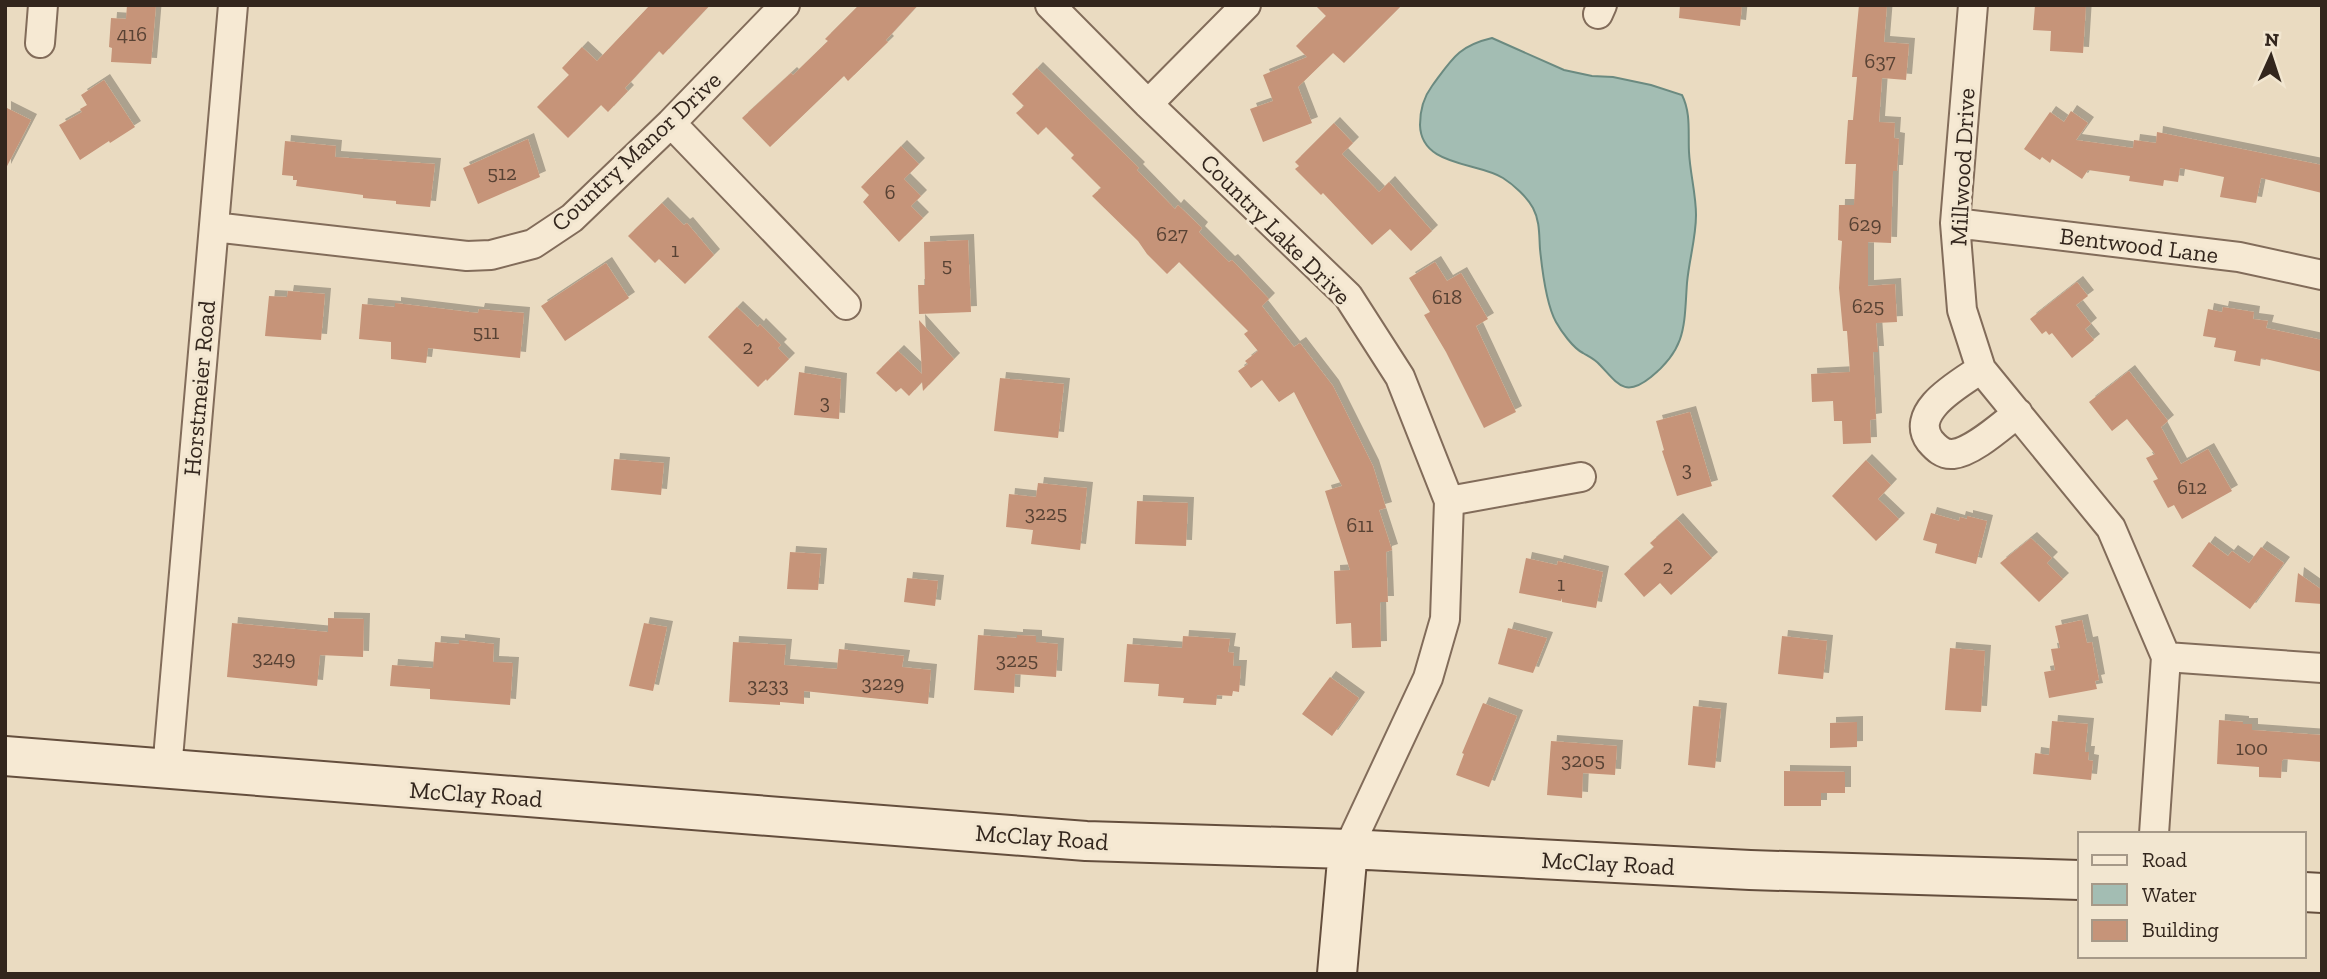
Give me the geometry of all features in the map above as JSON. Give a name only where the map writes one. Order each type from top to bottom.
[{"type":"main road","name":"McClay Road","points":[[5,757],[1086,841],[1348,849],[1750,870],[2078,880]]},
{"type":"main road","points":[[1337,974],[1348,849]]},
{"type":"street","points":[[40,43],[43,5]]},
{"type":"street","name":"Horstmeier Road","points":[[167,771],[233,5]]},
{"type":"street","name":"Country Manor Drive","points":[[214,227],[467,256],[491,255],[533,244],[572,218],[671,123],[785,5]]},
{"type":"street","name":"Country Lake Drive","points":[[1050,5],[1348,296],[1400,377],[1449,501],[1445,619],[1428,678],[1348,849]]},
{"type":"street","points":[[1148,103],[1246,5]]},
{"type":"street","name":"Millwood Drive","points":[[1973,5],[1955,223],[1962,310],[1981,369],[2111,528],[2166,657],[2154,832]]},
{"type":"street","points":[[671,123],[846,305]]},
{"type":"street","name":"Bentwood Lane","points":[[1955,223],[2239,257],[2322,275]]},
{"type":"street","points":[[1981,369],[1945,394],[1929,410],[1927,436],[1935,448],[1955,454],[1974,445],[2018,414]]},
{"type":"street","points":[[1449,501],[1581,477]]},
{"type":"street","points":[[2166,657],[2322,667]]},
{"type":"water","points":[[1492,38],[1564,70],[1651,85],[1682,95],[1685,102],[1696,215],[1684,324],[1671,356],[1651,377],[1635,387],[1617,383],[1596,361],[1575,347],[1556,322],[1545,286],[1537,218],[1527,200],[1503,178],[1440,156],[1430,149],[1423,139],[1421,114],[1429,91],[1457,55],[1471,45]]},
{"type":"building","points":[[127,5],[156,5],[151,64],[111,62],[111,18],[126,19]]},
{"type":"building","points":[[650,5],[710,5],[663,55],[659,51],[625,88],[628,91],[608,112],[601,105],[568,138],[537,107],[569,75],[562,68],[582,47],[597,61]]},
{"type":"building","points":[[859,5],[918,5],[886,40],[888,42],[848,81],[844,76],[770,147],[742,118],[791,73],[793,75],[828,41],[825,39]]},
{"type":"building","points":[[1315,5],[1402,5],[1344,63],[1333,53],[1298,87],[1312,123],[1263,142],[1250,109],[1273,101],[1263,75],[1307,57],[1296,46],[1326,16]]},
{"type":"building","points":[[1680,5],[1742,5],[1740,26],[1679,18]]},
{"type":"building","points":[[1859,5],[1887,5],[1884,42],[1909,44],[1906,80],[1882,78],[1879,122],[1895,123],[1894,138],[1899,139],[1897,171],[1893,171],[1891,243],[1868,242],[1868,286],[1895,284],[1897,322],[1876,323],[1878,352],[1873,352],[1876,419],[1870,420],[1871,443],[1843,444],[1842,421],[1834,421],[1833,401],[1812,402],[1811,374],[1850,372],[1847,331],[1843,331],[1839,288],[1842,241],[1838,240],[1839,205],[1854,205],[1856,164],[1845,164],[1848,120],[1853,120],[1857,77],[1852,77]]},
{"type":"building","points":[[2035,5],[2086,5],[2083,53],[2050,51],[2051,31],[2033,30]]},
{"type":"building","points":[[1037,68],[1139,168],[1137,170],[1175,209],[1178,205],[1202,228],[1199,232],[1229,262],[1232,260],[1269,299],[1262,306],[1294,347],[1300,343],[1333,386],[1373,466],[1386,508],[1379,510],[1392,550],[1386,552],[1388,602],[1380,602],[1381,647],[1352,648],[1351,623],[1336,624],[1334,571],[1350,570],[1325,491],[1342,486],[1294,392],[1279,402],[1262,380],[1251,388],[1238,371],[1248,364],[1245,361],[1258,351],[1244,334],[1248,331],[1179,262],[1167,274],[1092,196],[1101,188],[1071,158],[1074,155],[1046,127],[1038,135],[1016,113],[1024,106],[1012,94]]},
{"type":"building","points":[[104,80],[135,127],[80,160],[59,125],[82,112],[80,109],[87,105],[81,95]]},
{"type":"building","points":[[5,107],[31,120],[5,170]]},
{"type":"building","points":[[2071,111],[2088,123],[2076,140],[2133,148],[2134,140],[2156,143],[2157,132],[2322,165],[2322,193],[2261,178],[2256,203],[2220,197],[2224,177],[2180,168],[2178,182],[2164,180],[2163,186],[2129,181],[2130,176],[2088,170],[2082,179],[2052,159],[2050,163],[2042,157],[2040,160],[2024,149],[2050,112],[2064,122]]},
{"type":"building","points":[[1334,123],[1353,143],[1342,154],[1379,192],[1389,182],[1432,231],[1411,251],[1390,229],[1372,245],[1323,193],[1321,195],[1295,169],[1299,166],[1295,162]]},
{"type":"building","points":[[528,139],[540,177],[478,204],[463,168]]},
{"type":"building","points":[[285,141],[336,146],[335,157],[435,164],[430,207],[396,204],[396,201],[363,198],[363,195],[296,186],[297,180],[293,180],[293,176],[282,175]]},
{"type":"building","points":[[901,146],[919,164],[904,179],[921,196],[911,206],[923,218],[899,242],[863,202],[869,195],[861,187]]},
{"type":"building","points":[[662,203],[684,225],[687,223],[714,255],[685,284],[659,259],[655,263],[628,236]]},
{"type":"building","points":[[968,240],[971,312],[919,314],[918,285],[925,285],[924,242]]},
{"type":"building","points":[[1435,262],[1447,281],[1461,273],[1488,319],[1476,326],[1516,412],[1484,428],[1424,315],[1430,312],[1409,278]]},
{"type":"building","points":[[606,263],[629,298],[565,341],[541,306]]},
{"type":"building","points":[[2077,282],[2088,296],[2076,305],[2091,324],[2085,329],[2094,340],[2072,358],[2052,333],[2049,335],[2046,331],[2042,334],[2030,319]]},
{"type":"building","points":[[288,291],[325,294],[321,340],[265,336],[269,296],[287,297]]},
{"type":"building","points":[[395,303],[478,313],[479,309],[524,313],[520,358],[428,348],[426,363],[391,359],[391,342],[359,339],[362,304],[395,307]]},
{"type":"building","points":[[737,307],[758,327],[760,324],[781,345],[778,348],[789,359],[758,387],[708,337]]},
{"type":"building","points":[[2223,307],[2254,312],[2253,319],[2268,321],[2266,328],[2322,340],[2322,372],[2261,358],[2260,366],[2234,361],[2236,351],[2214,347],[2216,338],[2203,336],[2208,309],[2222,312]]},
{"type":"building","points":[[919,320],[954,359],[923,391],[922,382],[909,396],[901,388],[896,392],[876,373],[898,351],[922,374]]},
{"type":"building","points":[[2129,371],[2168,421],[2161,427],[2181,464],[2208,449],[2232,491],[2182,519],[2174,505],[2168,508],[2153,481],[2158,479],[2146,458],[2155,454],[2127,419],[2112,431],[2089,402]]},
{"type":"building","points":[[799,372],[841,379],[839,419],[794,415]]},
{"type":"building","points":[[1000,378],[1064,384],[1058,438],[994,431]]},
{"type":"building","points":[[1690,412],[1712,486],[1677,496],[1662,451],[1664,450],[1656,421]]},
{"type":"building","points":[[614,459],[664,463],[661,495],[611,490]]},
{"type":"building","points":[[1866,460],[1891,485],[1878,499],[1899,519],[1876,541],[1832,496]]},
{"type":"building","points":[[1038,483],[1087,488],[1080,550],[1031,544],[1033,530],[1006,527],[1009,494],[1036,497]]},
{"type":"building","points":[[1137,501],[1188,503],[1186,546],[1135,544]]},
{"type":"building","points":[[1931,513],[1959,521],[1960,517],[1967,519],[1967,516],[1987,521],[1976,564],[1935,553],[1937,544],[1923,540]]},
{"type":"building","points":[[1677,519],[1712,558],[1671,595],[1660,583],[1644,597],[1624,574],[1654,547],[1650,543]]},
{"type":"building","points":[[2031,538],[2052,558],[2047,563],[2063,579],[2039,602],[2000,563]]},
{"type":"building","points":[[2209,542],[2228,556],[2232,551],[2249,563],[2261,547],[2284,563],[2250,609],[2192,566]]},
{"type":"building","points":[[790,552],[821,554],[818,590],[787,589]]},
{"type":"building","points":[[1526,558],[1557,565],[1558,561],[1603,572],[1596,608],[1562,602],[1562,598],[1561,601],[1519,593]]},
{"type":"building","points":[[2298,573],[2322,590],[2322,604],[2295,602]]},
{"type":"building","points":[[907,578],[938,581],[935,606],[904,602]]},
{"type":"building","points":[[328,618],[364,619],[363,657],[320,655],[317,686],[227,677],[232,623],[328,632]]},
{"type":"building","points":[[2082,620],[2087,643],[2092,642],[2099,680],[2095,681],[2097,689],[2049,698],[2044,672],[2055,670],[2051,649],[2060,648],[2055,626]]},
{"type":"building","points":[[644,623],[667,627],[653,691],[629,686]]},
{"type":"building","points":[[1508,628],[1547,638],[1533,673],[1498,664]]},
{"type":"building","points":[[978,635],[1017,638],[1017,635],[1036,636],[1036,642],[1058,644],[1056,677],[1015,674],[1014,693],[974,690]]},
{"type":"building","points":[[1183,636],[1230,639],[1228,652],[1234,653],[1233,666],[1241,666],[1239,692],[1233,691],[1232,696],[1217,695],[1216,705],[1183,703],[1184,698],[1158,696],[1159,684],[1124,682],[1127,644],[1182,648]]},
{"type":"building","points":[[1782,636],[1827,641],[1823,679],[1778,674]]},
{"type":"building","points":[[459,640],[494,644],[493,662],[513,663],[510,705],[430,699],[430,689],[390,686],[392,665],[433,668],[435,642],[459,644]]},
{"type":"building","points":[[733,642],[786,645],[784,665],[837,669],[839,649],[904,656],[902,667],[931,670],[928,704],[804,691],[804,704],[729,702]]},
{"type":"building","points":[[1950,648],[1985,651],[1981,712],[1945,710]]},
{"type":"building","points":[[1330,677],[1359,698],[1332,736],[1302,714]]},
{"type":"building","points":[[1483,703],[1517,716],[1489,787],[1456,775],[1464,754],[1462,753]]},
{"type":"building","points":[[1693,706],[1721,709],[1715,768],[1688,765]]},
{"type":"building","points":[[2219,720],[2252,724],[2252,730],[2322,735],[2322,762],[2284,759],[2281,778],[2259,777],[2259,767],[2217,764]]},
{"type":"building","points":[[2052,721],[2088,724],[2085,752],[2089,752],[2088,760],[2093,761],[2091,780],[2033,774],[2035,753],[2049,755]]},
{"type":"building","points":[[1857,722],[1857,747],[1830,748],[1830,723]]},
{"type":"building","points":[[1551,741],[1617,746],[1615,775],[1583,773],[1582,798],[1547,795]]},
{"type":"building","points":[[1784,771],[1845,772],[1845,793],[1821,793],[1821,806],[1784,806]]}]
